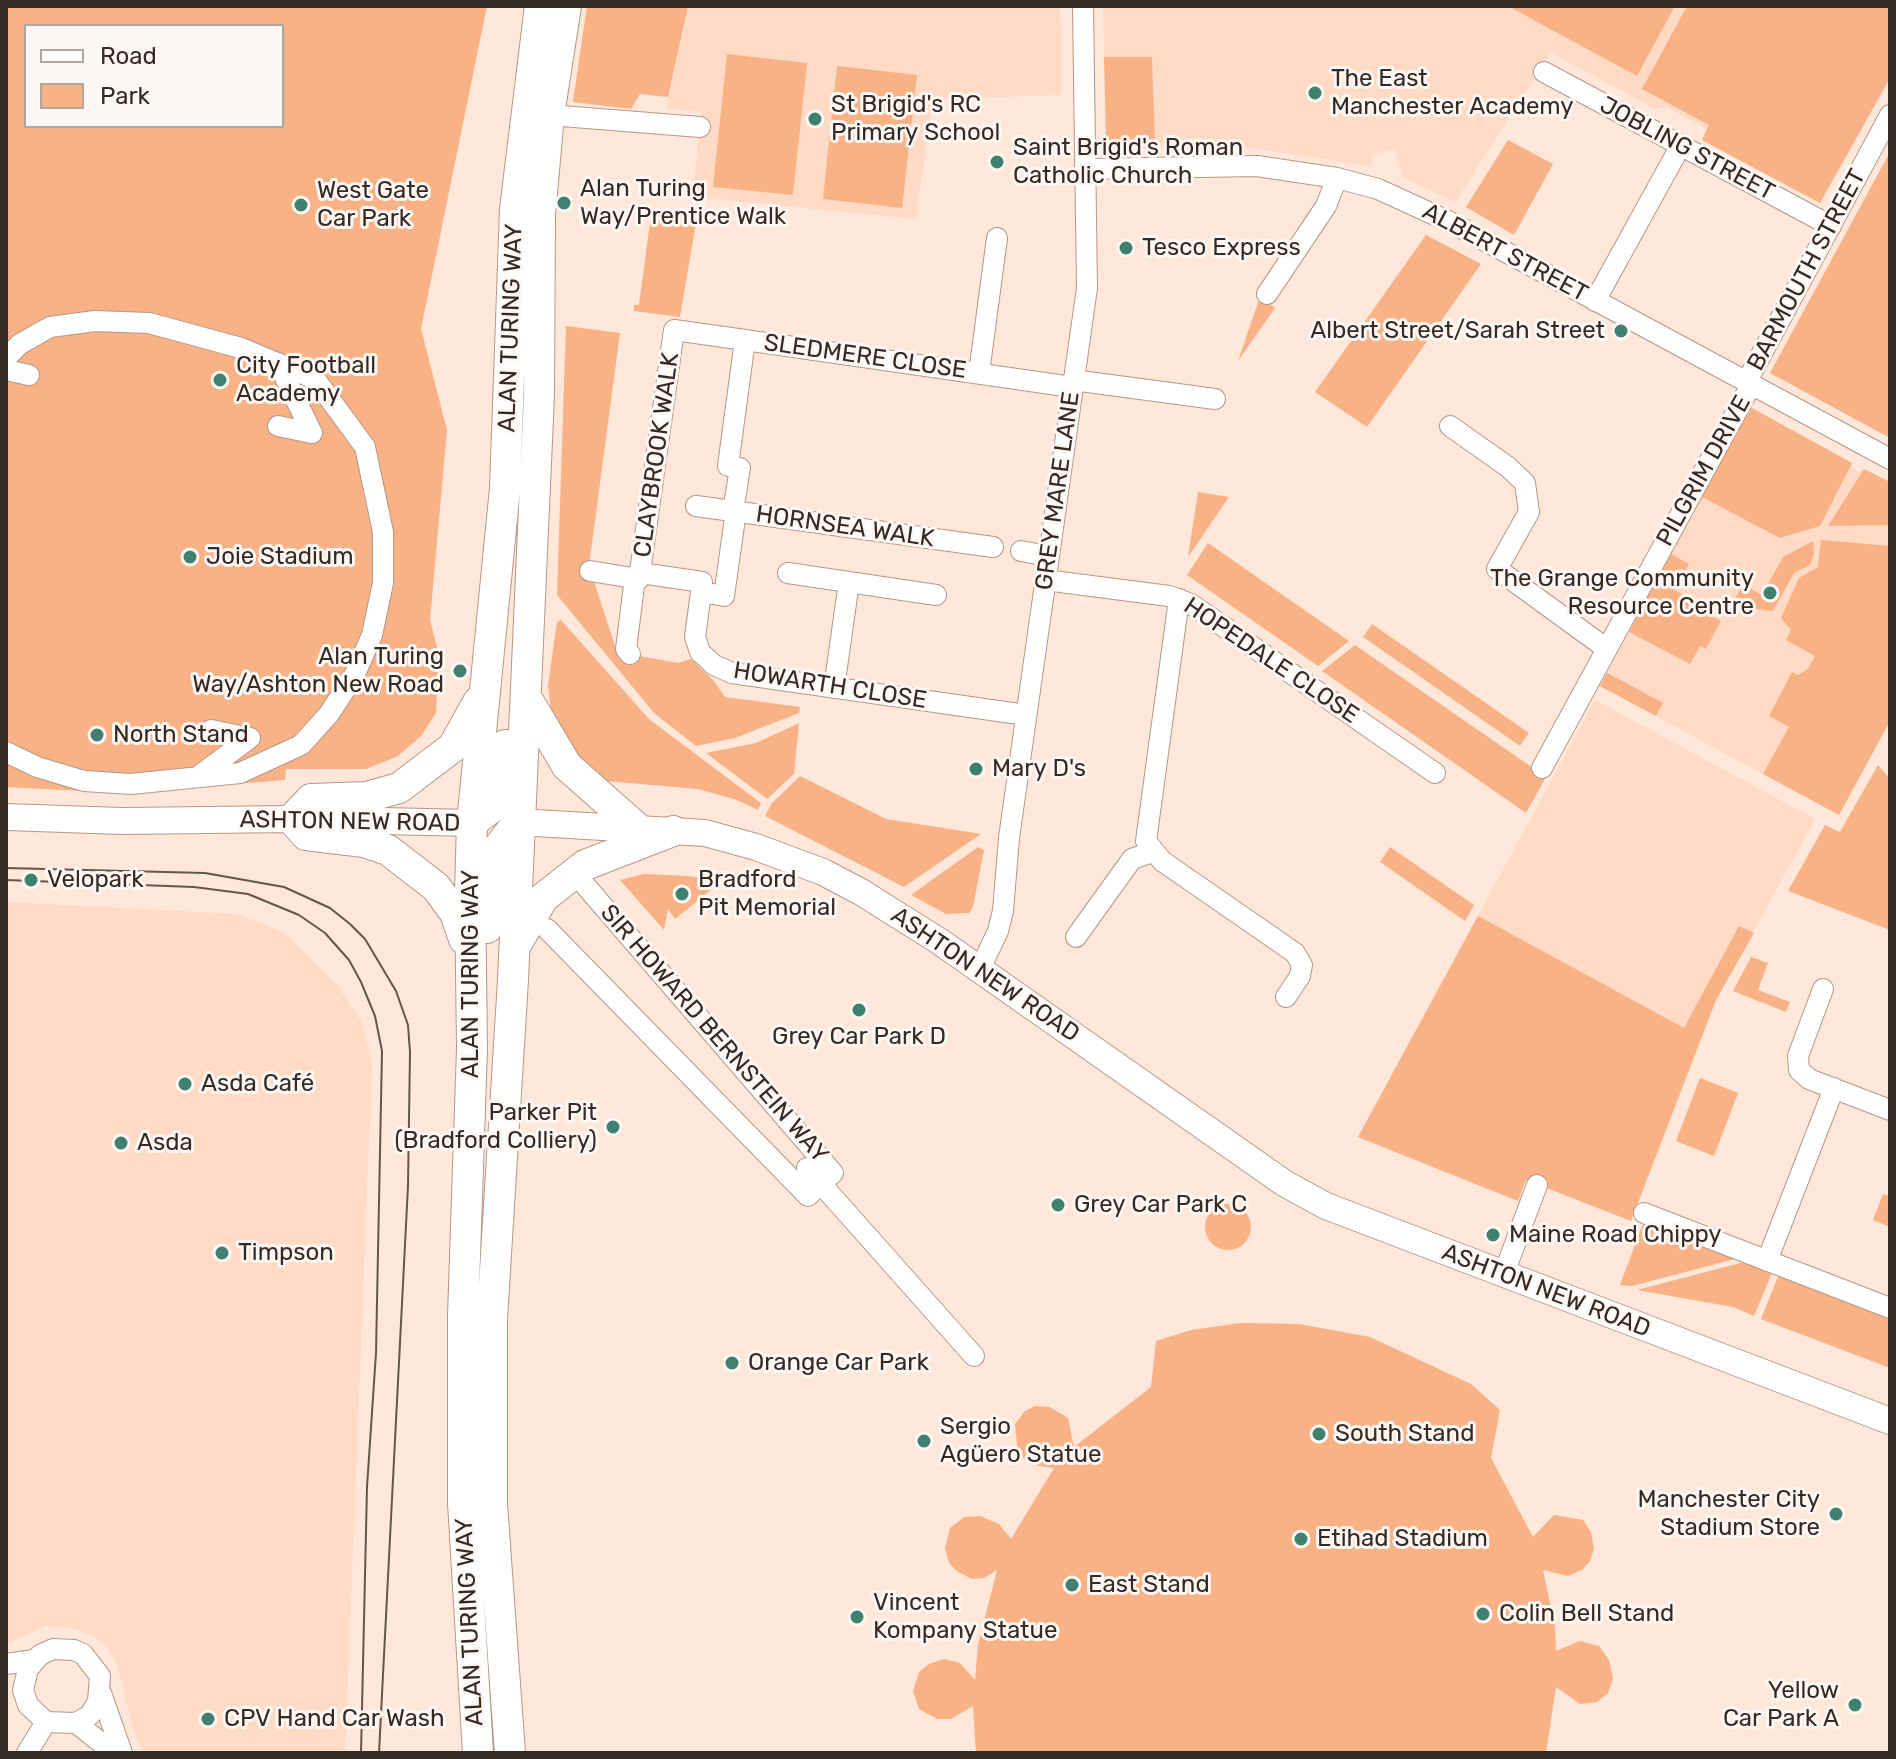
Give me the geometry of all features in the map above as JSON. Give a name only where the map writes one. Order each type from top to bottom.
[{"type":"highway","name":"ALAN TURING WAY","points":[[478,1753],[463,1503],[463,1316],[472,1048],[472,823],[505,488],[515,209],[540,6]]},
{"type":"highway","name":"ALAN TURING WAY","points":[[510,1753],[492,1504],[492,1319],[515,948],[518,822],[539,395],[540,215],[549,115],[566,6]]},
{"type":"highway","points":[[472,823],[495,805],[503,770],[520,581],[533,508]]},
{"type":"highway","points":[[470,958],[455,913],[432,883],[388,850],[364,842],[306,835],[292,819],[311,799],[383,794],[429,768],[453,747],[485,689]]},
{"type":"highway","points":[[525,695],[567,766],[636,827]]},
{"type":"highway","points":[[472,1048],[481,1007],[494,853],[518,822]]},
{"type":"highway","name":"ASHTON NEW ROAD","points":[[472,823],[518,822]]},
{"type":"highway","points":[[515,948],[543,898],[585,865],[673,831]]},
{"type":"main road","name":"ASHTON NEW ROAD","points":[[6,817],[122,821],[292,819],[472,823]]},
{"type":"main road","name":"ASHTON NEW ROAD","points":[[518,822],[705,833],[756,847],[823,872],[861,892],[980,969],[1284,1183],[1326,1206],[1890,1421]]},
{"type":"street","name":"GREY MARE LANE","points":[[980,969],[998,931],[1003,911],[1026,715],[1087,288],[1083,6]]},
{"type":"street","name":"JOBLING STREET","points":[[1544,72],[1831,226]]},
{"type":"street","points":[[549,115],[700,127]]},
{"type":"street","name":"BARMOUTH STREET","points":[[1749,384],[1890,115]]},
{"type":"street","points":[[1595,301],[1681,145]]},
{"type":"street","name":"ALBERT STREET","points":[[1086,169],[1257,166],[1337,178],[1378,189],[1432,213],[1890,459]]},
{"type":"street","points":[[1267,294],[1326,206],[1337,178]]},
{"type":"street","points":[[979,373],[997,238]]},
{"type":"street","points":[[6,358],[20,344],[50,327],[95,321],[149,323],[199,334],[315,379],[365,447],[383,532],[383,583],[372,635],[355,674],[329,714],[301,745],[240,773],[143,783],[84,781],[37,767],[6,752]]},
{"type":"street","name":"CLAYBROOK WALK","points":[[590,571],[638,576],[674,330],[745,340]]},
{"type":"street","name":"SLEDMERE CLOSE","points":[[701,592],[724,596],[740,468],[728,466],[745,340],[979,373],[1215,399]]},
{"type":"street","points":[[278,363],[312,433],[278,426]]},
{"type":"street","points":[[6,370],[29,375]]},
{"type":"street","name":"PILGRIM DRIVE","points":[[1542,768],[1749,384]]},
{"type":"street","points":[[1450,426],[1508,467],[1525,483],[1529,512],[1497,569],[1607,649]]},
{"type":"street","name":"HORNSEA WALK","points":[[696,506],[993,547]]},
{"type":"street","points":[[1021,551],[1048,556]]},
{"type":"street","points":[[788,573],[936,595]]},
{"type":"street","points":[[630,654],[626,649],[638,576],[702,582],[701,592]]},
{"type":"street","name":"HOPEDALE CLOSE","points":[[1045,580],[1179,599],[1435,773]]},
{"type":"street","points":[[834,688],[849,582]]},
{"type":"street","name":"HOWARTH CLOSE","points":[[701,592],[695,637],[700,652],[714,665],[732,673],[1026,715]]},
{"type":"street","points":[[1179,599],[1145,830],[1152,852],[1295,953],[1302,965],[1290,992]]},
{"type":"street","points":[[200,775],[250,738],[211,730]]},
{"type":"street","points":[[1076,937],[1132,859],[1152,852]]},
{"type":"street","name":"SIR HOWARD BERNSTEIN WAY","points":[[547,929],[808,1196],[833,1173],[584,884]]},
{"type":"street","points":[[1823,989],[1798,1056],[1799,1070],[1809,1079],[1890,1110]]},
{"type":"street","points":[[1767,1261],[1834,1088]]},
{"type":"street","name":"SIR HOWARD BERNSTEIN WAY","points":[[807,1168],[974,1356]]},
{"type":"street","points":[[1503,1276],[1537,1185]]},
{"type":"street","points":[[1644,1213],[1890,1308]]},
{"type":"street","points":[[6,1664],[34,1660],[53,1649],[74,1650],[83,1654],[96,1668],[101,1693],[122,1753]]},
{"type":"street","points":[[34,1660],[24,1679],[15,1687],[33,1712],[46,1722],[76,1723],[90,1715],[101,1693]]},
{"type":"street","points":[[27,1753],[46,1722]]},
{"type":"street","points":[[76,1723],[114,1753]]},
{"type":"shaded area","name":"St Brigid's RC Primary School","points":[[688,6],[1060,6],[1062,95],[933,99],[916,219],[693,197],[701,112],[666,109]]},
{"type":"shaded area","name":"The East Manchester Academy","points":[[1103,6],[1890,6],[1890,78],[1820,203],[1702,140],[1707,129],[1667,107],[1656,109],[1551,53],[1455,202],[1402,177],[1395,150],[1372,154],[1371,166],[1243,147],[1114,148],[1106,138]]},
{"type":"shaded area","name":"The Grange Community Resource Centre","points":[[1750,407],[1852,463],[1852,468],[1859,472],[1864,469],[1890,482],[1890,721],[1839,815],[1600,686]]},
{"type":"shaded area","points":[[1595,700],[1815,819],[1716,1000],[1631,1221],[1526,1180],[1518,1201],[1358,1137]]},
{"type":"shaded area","points":[[6,902],[237,914],[283,932],[337,985],[361,1021],[372,1062],[345,1753],[143,1753],[132,1726],[117,1664],[107,1647],[93,1636],[71,1628],[46,1626],[6,1644]]},
{"type":"green space","name":"City Football Academy","points":[[6,6],[487,6],[421,329],[447,430],[430,620],[439,655],[436,713],[421,736],[398,756],[366,769],[286,769],[285,780],[121,793],[6,787]]},
{"type":"green space","points":[[587,6],[688,6],[668,97],[640,94],[631,109],[573,102]]},
{"type":"green space","points":[[1508,6],[1675,6],[1637,76]]},
{"type":"green space","points":[[1687,6],[1890,6],[1890,78],[1820,203],[1702,140],[1709,125],[1642,89]]},
{"type":"green space","points":[[727,54],[807,63],[793,195],[713,187]]},
{"type":"green space","points":[[1104,57],[1152,57],[1155,142],[1148,147],[1114,148],[1106,138]]},
{"type":"green space","points":[[837,66],[917,75],[902,208],[823,199]]},
{"type":"green space","points":[[1508,140],[1553,164],[1514,235],[1466,207]]},
{"type":"green space","points":[[1890,152],[1890,438],[1770,373]]},
{"type":"green space","points":[[651,215],[697,217],[680,317],[634,311],[634,305],[639,305]]},
{"type":"green space","points":[[1426,235],[1481,264],[1367,427],[1315,392]]},
{"type":"green space","points":[[1260,297],[1275,308],[1238,361]]},
{"type":"green space","points":[[566,326],[620,333],[589,566],[617,652],[678,663],[691,659],[725,697],[800,707],[799,713],[735,738],[696,746],[654,713],[557,595]]},
{"type":"green space","points":[[1750,407],[1852,463],[1820,526],[1780,538],[1702,497]]},
{"type":"green space","points":[[1864,469],[1890,482],[1890,525],[1828,526]]},
{"type":"green space","points":[[1198,492],[1229,497],[1188,557]]},
{"type":"green space","points":[[1821,540],[1890,546],[1890,721],[1839,815],[1763,774],[1789,727],[1769,716],[1792,672],[1798,675],[1808,669],[1815,656],[1786,640],[1791,630],[1781,618],[1799,578],[1818,567]]},
{"type":"green space","points":[[1813,541],[1814,553],[1810,565],[1794,573],[1773,611],[1756,609],[1753,613],[1733,602],[1743,585],[1762,595],[1783,557]]},
{"type":"green space","points":[[1208,543],[1349,641],[1318,666],[1187,575]]},
{"type":"green space","points":[[1671,554],[1689,564],[1674,590],[1684,595],[1682,600],[1721,621],[1706,649],[1700,646],[1690,664],[1629,632]]},
{"type":"green space","points":[[561,620],[649,719],[761,803],[758,810],[737,800],[698,789],[606,781],[581,763],[551,710],[548,686],[557,622]]},
{"type":"green space","points":[[1372,624],[1529,733],[1520,746],[1363,637]]},
{"type":"green space","points":[[1355,645],[1546,777],[1526,813],[1322,671]]},
{"type":"green space","points":[[1607,673],[1663,703],[1656,716],[1600,686]]},
{"type":"green space","points":[[799,723],[794,774],[767,799],[706,753],[756,743]]},
{"type":"green space","points":[[1878,765],[1890,779],[1890,930],[1788,891],[1825,825],[1840,832]]},
{"type":"green space","points":[[800,776],[886,819],[981,834],[904,887],[765,816],[772,803]]},
{"type":"green space","points":[[978,847],[984,850],[973,907],[969,913],[946,914],[911,895]]},
{"type":"green space","points":[[1390,847],[1474,905],[1465,921],[1380,862]]},
{"type":"green space","points":[[644,874],[722,881],[675,919],[668,909],[664,930],[620,880]]},
{"type":"green space","points":[[1478,916],[1684,1028],[1739,926],[1754,933],[1716,1000],[1631,1221],[1526,1180],[1518,1201],[1358,1137]]},
{"type":"green space","points":[[1751,957],[1768,963],[1758,990],[1790,1002],[1786,1012],[1733,991]]},
{"type":"green space","points":[[1700,1078],[1738,1093],[1714,1156],[1676,1141]]},
{"type":"green space","points":[[1883,1194],[1890,1196],[1890,1227],[1873,1220]]},
{"type":"green space","points":[[1228,1204],[1244,1211],[1251,1227],[1244,1243],[1228,1250],[1212,1243],[1205,1227],[1212,1211]]},
{"type":"green space","points":[[1643,1223],[1735,1259],[1632,1286],[1620,1285]]},
{"type":"green space","points":[[1744,1262],[1772,1273],[1754,1316],[1733,1307],[1637,1290]]},
{"type":"green space","points":[[1779,1274],[1890,1317],[1890,1368],[1761,1319]]},
{"type":"green space","name":"Etihad Stadium","points":[[1241,1323],[1299,1324],[1370,1337],[1471,1384],[1500,1410],[1491,1458],[1533,1537],[1554,1515],[1583,1520],[1591,1532],[1594,1549],[1590,1561],[1582,1570],[1568,1576],[1543,1570],[1555,1627],[1556,1651],[1580,1641],[1599,1646],[1609,1660],[1613,1678],[1608,1693],[1597,1702],[1580,1704],[1556,1687],[1546,1753],[976,1753],[973,1706],[951,1719],[937,1719],[919,1709],[913,1691],[919,1672],[929,1664],[944,1659],[960,1663],[975,1680],[978,1645],[997,1570],[984,1578],[972,1579],[958,1572],[949,1563],[945,1548],[950,1528],[964,1517],[980,1516],[999,1524],[1011,1539],[1054,1468],[1032,1465],[1018,1454],[1015,1424],[1025,1411],[1035,1406],[1050,1407],[1068,1418],[1074,1447],[1151,1387],[1156,1341],[1191,1330]]},
{"type":"tram line","points":[[6,868],[205,873],[284,887],[330,908],[350,924],[365,939],[396,991],[408,1025],[410,1052],[408,1186],[379,1753]]},
{"type":"tram line","points":[[6,880],[194,887],[248,894],[299,915],[325,933],[349,960],[375,1016],[382,1051],[376,1353],[367,1487],[361,1753]]},
{"type":"place","name":"The East Manchester Academy","points":[[1315,93]]},
{"type":"place","name":"St Brigid's RC Primary School","points":[[815,119]]},
{"type":"place","name":"Saint Brigid's Roman Catholic Church","points":[[997,162]]},
{"type":"place","name":"Alan Turing Way/Prentice Walk","points":[[564,203]]},
{"type":"place","name":"West Gate Car Park","points":[[301,205]]},
{"type":"place","name":"Tesco Express","points":[[1126,248]]},
{"type":"place","name":"Albert Street/Sarah Street","points":[[1621,331]]},
{"type":"place","name":"City Football Academy","points":[[220,380]]},
{"type":"place","name":"Joie Stadium","points":[[190,557]]},
{"type":"place","name":"The Grange Community Resource Centre","points":[[1770,593]]},
{"type":"place","name":"Alan Turing Way/Ashton New Road","points":[[460,671]]},
{"type":"place","name":"North Stand","points":[[97,735]]},
{"type":"place","name":"Mary D's","points":[[976,769]]},
{"type":"place","name":"Velopark","points":[[31,880]]},
{"type":"place","name":"Bradford Pit Memorial","points":[[682,894]]},
{"type":"place","name":"Grey Car Park D","points":[[859,1010]]},
{"type":"place","name":"Asda Café","points":[[185,1084]]},
{"type":"place","name":"Parker Pit (Bradford Colliery)","points":[[613,1127]]},
{"type":"place","name":"Asda","points":[[121,1143]]},
{"type":"place","name":"Grey Car Park C","points":[[1058,1205]]},
{"type":"place","name":"Maine Road Chippy","points":[[1493,1235]]},
{"type":"place","name":"Timpson","points":[[222,1253]]},
{"type":"place","name":"Orange Car Park","points":[[732,1363]]},
{"type":"place","name":"South Stand","points":[[1319,1434]]},
{"type":"place","name":"Sergio Agüero Statue","points":[[924,1441]]},
{"type":"place","name":"Manchester City Stadium Store","points":[[1836,1514]]},
{"type":"place","name":"Etihad Stadium","points":[[1301,1539]]},
{"type":"place","name":"East Stand","points":[[1072,1585]]},
{"type":"place","name":"Colin Bell Stand","points":[[1483,1614]]},
{"type":"place","name":"Vincent Kompany Statue","points":[[857,1617]]},
{"type":"place","name":"Yellow Car Park A","points":[[1855,1705]]},
{"type":"place","name":"CPV Hand Car Wash","points":[[208,1719]]}]
